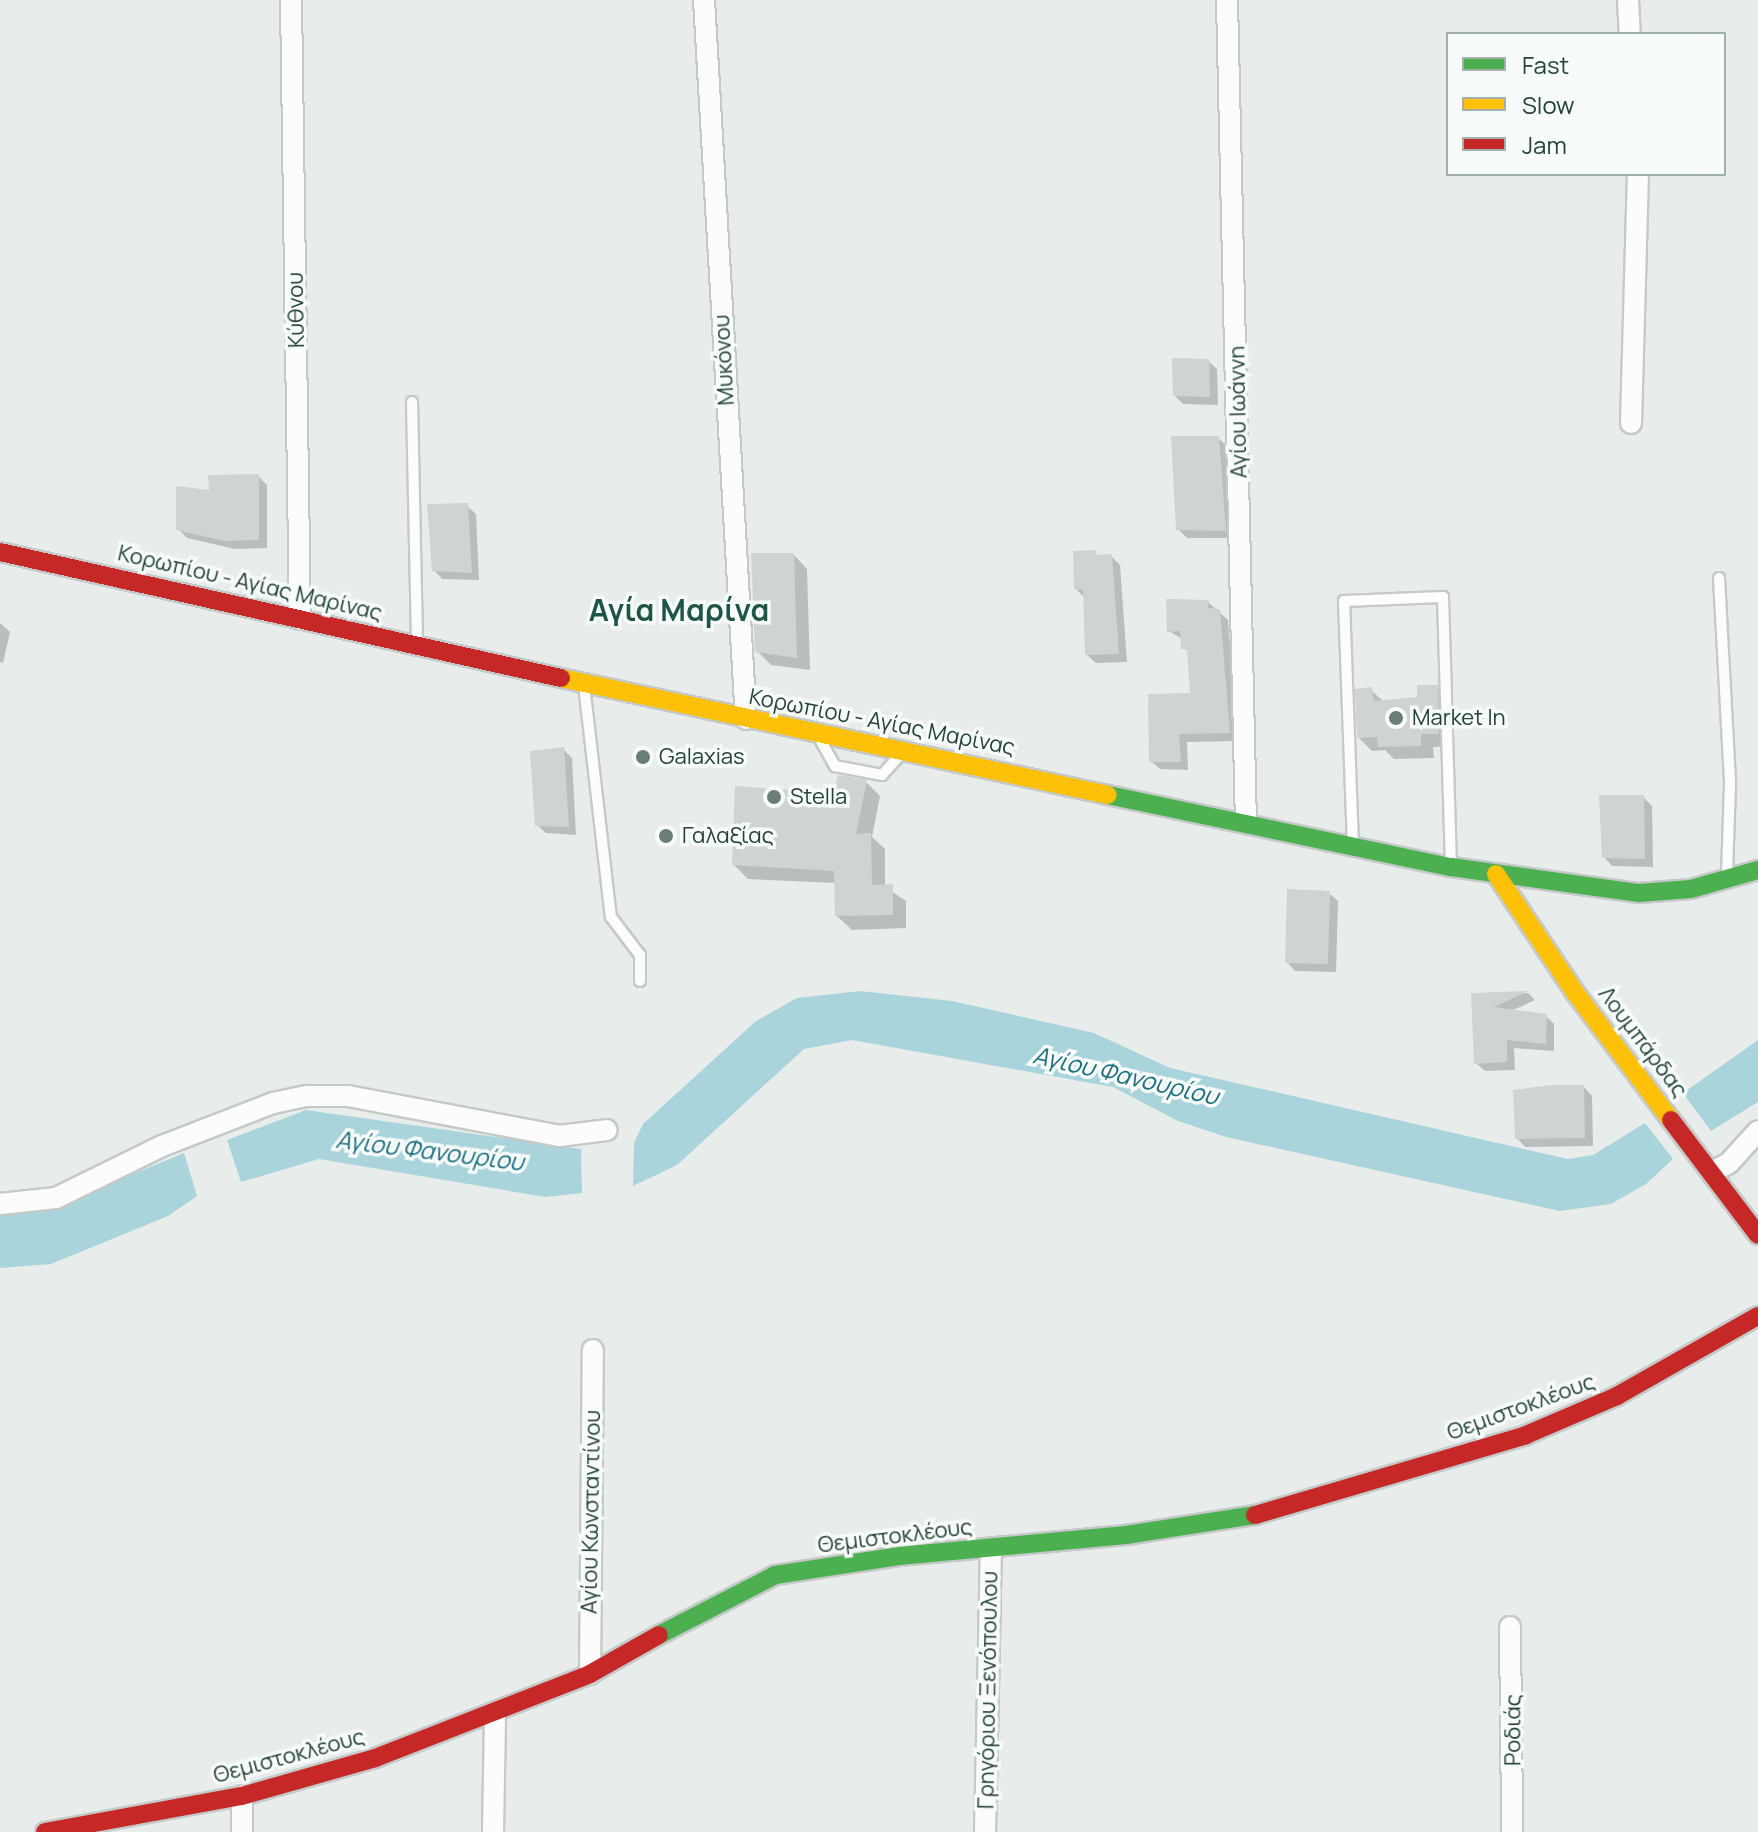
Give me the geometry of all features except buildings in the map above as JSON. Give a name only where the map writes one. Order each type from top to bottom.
[{"type":"main road","name":"Κορωπίου - Αγίας Μαρίνας","points":[[1,556],[746,719],[905,749],[1451,867],[1639,893],[1727,881],[1758,870]]},
{"type":"main road","name":"Λουμπάρδας","points":[[1496,874],[1574,991],[1758,1235]]},
{"type":"main road","name":"Θεμιστοκλέους","points":[[45,1832],[242,1796],[375,1758],[590,1674],[734,1592],[775,1575],[1217,1522],[1329,1497],[1526,1435],[1617,1396],[1758,1316]]},
{"type":"street","name":"Κύθνου","points":[[291,0],[300,619]]},
{"type":"street","name":"Μυκόνου","points":[[704,0],[746,719]]},
{"type":"street","name":"Αγίου Ιωάννη","points":[[1227,0],[1246,823]]},
{"type":"street","points":[[1628,0],[1630,32]]},
{"type":"street","points":[[1631,423],[1638,176]]},
{"type":"street","points":[[0,1204],[56,1198],[162,1146],[273,1103],[307,1096],[348,1096],[559,1136],[607,1130]]},
{"type":"street","points":[[1712,1172],[1729,1163],[1758,1131]]},
{"type":"street","name":"Αγίου Κωνσταντίνου","points":[[590,1674],[593,1350]]},
{"type":"street","name":"Γρηγόριου Ξενόπουλου","points":[[985,1832],[991,1549]]},
{"type":"street","name":"Ροδιάς","points":[[1510,1627],[1512,1832]]},
{"type":"street","points":[[493,1832],[495,1713]]},
{"type":"street","points":[[242,1796],[242,1832]]},
{"type":"lane","points":[[412,402],[417,645]]},
{"type":"lane","points":[[1719,578],[1730,784],[1727,881]]},
{"type":"lane","points":[[1353,847],[1344,601],[1443,597],[1451,867]]},
{"type":"lane","points":[[584,683],[611,917],[640,955],[640,981]]},
{"type":"lane","points":[[816,732],[835,766],[882,775],[905,749]]},
{"type":"water","name":"Αγίου Φανουρίου","points":[[860,991],[952,1001],[1094,1033],[1170,1068],[1568,1159],[1593,1155],[1645,1123],[1673,1159],[1646,1184],[1611,1204],[1560,1211],[1226,1137],[1178,1121],[1113,1087],[852,1040],[804,1049],[677,1165],[633,1186],[634,1143],[643,1124],[756,1021],[797,998]]},
{"type":"water","points":[[1758,1040],[1758,1102],[1711,1131],[1683,1093]]},
{"type":"water","name":"Αγίου Φανουρίου","points":[[306,1110],[581,1149],[582,1193],[545,1197],[319,1159],[241,1182],[227,1140]]},
{"type":"water","points":[[184,1153],[197,1196],[168,1216],[51,1264],[0,1268],[0,1214],[46,1210]]},
{"type":"traffic: fast","points":[[1108,795],[1451,867],[1639,893],[1691,889],[1758,870]]},
{"type":"traffic: fast","points":[[659,1635],[775,1575],[899,1556],[1126,1535],[1255,1515]]},
{"type":"traffic: slow","points":[[561,678],[1108,795]]},
{"type":"traffic: slow","points":[[1496,874],[1574,991],[1671,1120]]},
{"type":"traffic: jam","points":[[0,552],[561,678]]},
{"type":"traffic: jam","points":[[1671,1120],[1758,1235]]},
{"type":"traffic: jam","points":[[1255,1515],[1526,1435],[1617,1396],[1758,1316]]},
{"type":"traffic: jam","points":[[45,1832],[242,1796],[375,1758],[590,1674],[659,1635]]},
{"type":"place","name":"Market In","points":[[1396,718]]},
{"type":"place","name":"Galaxias","points":[[643,757]]},
{"type":"place","name":"Stella","points":[[774,797]]},
{"type":"place","name":"Γαλαξίας","points":[[666,836]]},
{"type":"district","name":"Αγία Μαρίνα","points":[[679,610]]}]
